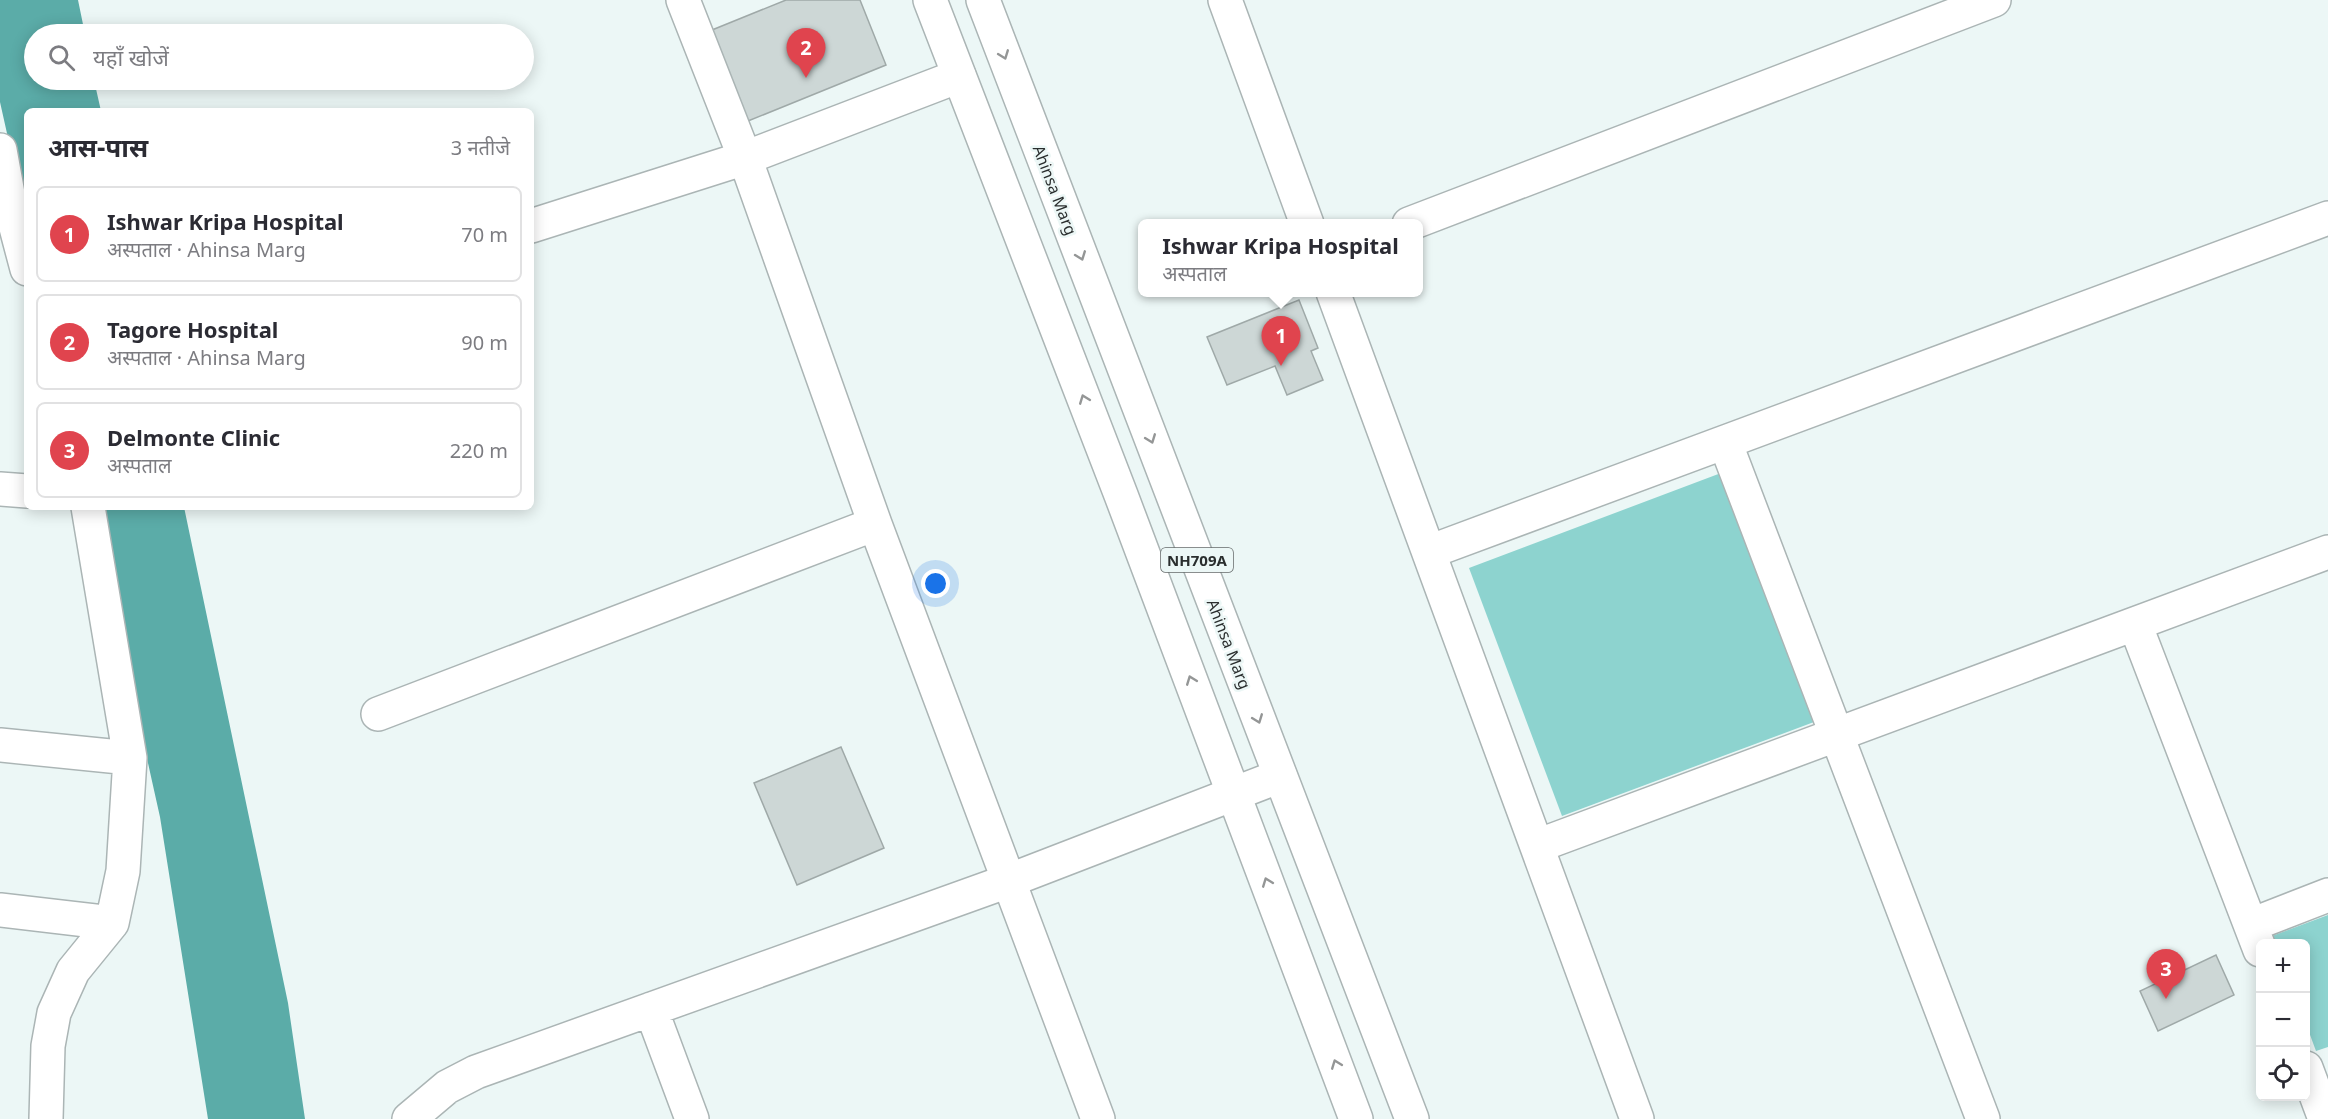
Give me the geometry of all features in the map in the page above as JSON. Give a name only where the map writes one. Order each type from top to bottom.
[{"type":"main road","points":[[683,0],[745,158],[874,524],[1098,1119]]},
{"type":"main road","name":"NH709A","points":[[930,0],[1234,793],[1356,1119]]},
{"type":"main road","name":"Ahinsa Marg","points":[[983,0],[1412,1119]]},
{"type":"main road","points":[[1225,0],[1305,219]]},
{"type":"main road","points":[[1421,219],[1994,0]]},
{"type":"main road","points":[[534,225],[745,158],[959,76]]},
{"type":"main road","points":[[0,150],[10,205],[24,258]]},
{"type":"main road","points":[[1429,552],[2328,218]]},
{"type":"main road","points":[[1335,297],[1637,1119]]},
{"type":"main road","points":[[1725,442],[1983,1119]]},
{"type":"main road","points":[[0,489],[24,491]]},
{"type":"main road","points":[[46,1119],[48,1046],[54,1013],[73,971],[112,923],[123,871],[130,758],[89,510]]},
{"type":"main road","points":[[378,714],[874,524]]},
{"type":"main road","points":[[1537,846],[2328,552]]},
{"type":"main road","points":[[2135,624],[2256,938],[2328,895]]},
{"type":"main road","points":[[0,745],[130,758]]},
{"type":"main road","points":[[409,1119],[447,1087],[476,1072],[1008,880],[1280,776]]},
{"type":"main road","points":[[0,910],[112,923]]},
{"type":"main road","points":[[651,1010],[692,1119]]},
{"type":"main road","points":[[2314,1070],[2325,1119]]},
{"type":"shaded area","points":[[0,0],[78,0],[83,24],[24,24],[24,90],[96,90],[100,108],[24,108],[24,210],[0,102]]},
{"type":"shaded area","points":[[1721,473],[1814,722],[1562,816],[1469,568]]},
{"type":"shaded area","points":[[92,510],[185,510],[288,1003],[305,1119],[208,1119],[160,817]]},
{"type":"shaded area","points":[[2328,915],[2328,1047],[2316,1051],[2310,1035],[2310,939],[2273,939],[2272,936]]},
{"type":"building","points":[[786,0],[860,0],[886,65],[748,121],[712,30]]},
{"type":"building","points":[[1299,300],[1318,348],[1311,351],[1323,380],[1287,395],[1275,366],[1227,385],[1207,337]]},
{"type":"building","points":[[841,747],[884,848],[797,885],[754,783]]},
{"type":"building","points":[[2216,955],[2234,995],[2158,1031],[2140,991]]},
{"type":"place","name":"Tagore Hospital","points":[[806,78]]},
{"type":"place","name":"Ishwar Kripa Hospital","points":[[1281,366]]},
{"type":"place","name":"Delmonte Clinic","points":[[2166,999]]}]
